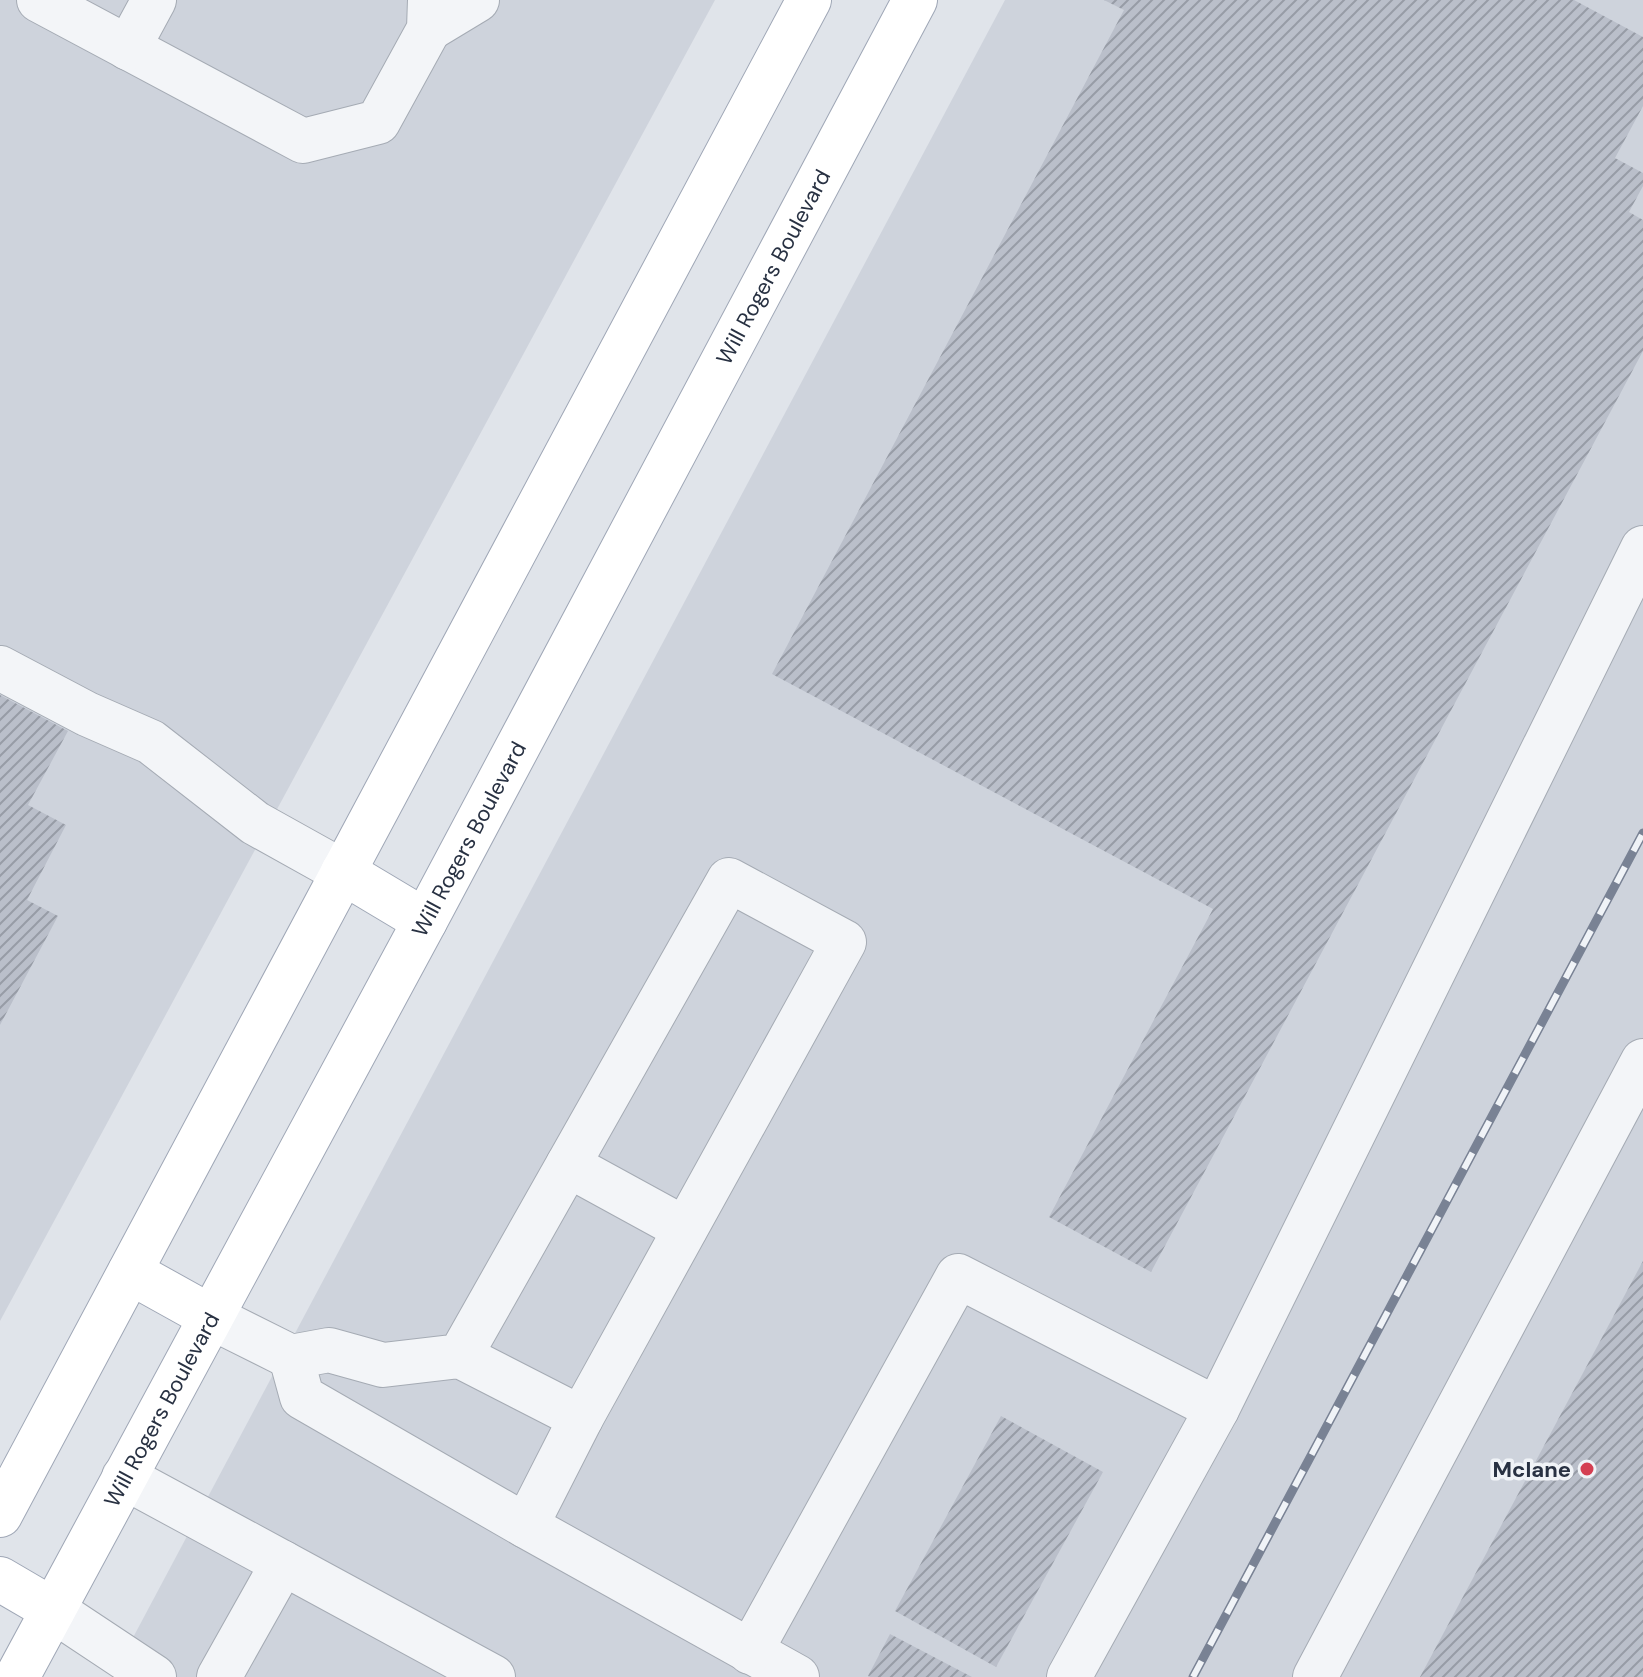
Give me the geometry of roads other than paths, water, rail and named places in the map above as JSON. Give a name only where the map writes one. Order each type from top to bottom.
[{"type":"main road","points":[[0,1515],[809,0]]},
{"type":"main road","name":"Will Rogers Boulevard","points":[[17,1677],[425,921],[915,0]]},
{"type":"main road","points":[[343,872],[425,921]]},
{"type":"main road","points":[[130,1272],[211,1317]]},
{"type":"main road","points":[[0,1579],[53,1610]]},
{"type":"lane","points":[[39,0],[303,141],[378,122],[430,14],[477,0]]},
{"type":"lane","points":[[128,48],[154,0]]},
{"type":"lane","points":[[1069,1677],[1217,1409],[1643,548]]},
{"type":"lane","points":[[0,668],[87,714],[151,742],[255,823],[343,872]]},
{"type":"lane","points":[[460,1356],[729,880],[844,942],[581,1418],[526,1526]]},
{"type":"lane","points":[[1315,1677],[1643,1061]]},
{"type":"lane","points":[[568,1165],[685,1229]]},
{"type":"lane","points":[[750,1652],[958,1276],[1217,1409]]},
{"type":"lane","points":[[211,1317],[291,1357],[329,1350],[383,1365],[460,1356],[581,1418]]},
{"type":"lane","points":[[291,1357],[302,1397],[797,1677]]},
{"type":"lane","points":[[124,1477],[493,1677]]},
{"type":"lane","points":[[219,1677],[283,1563]]},
{"type":"lane","points":[[53,1610],[154,1677]]},
{"type":"railway","points":[[1193,1677],[1643,833]]},
{"type":"place","name":"Mclane","points":[[1587,1469]]}]
